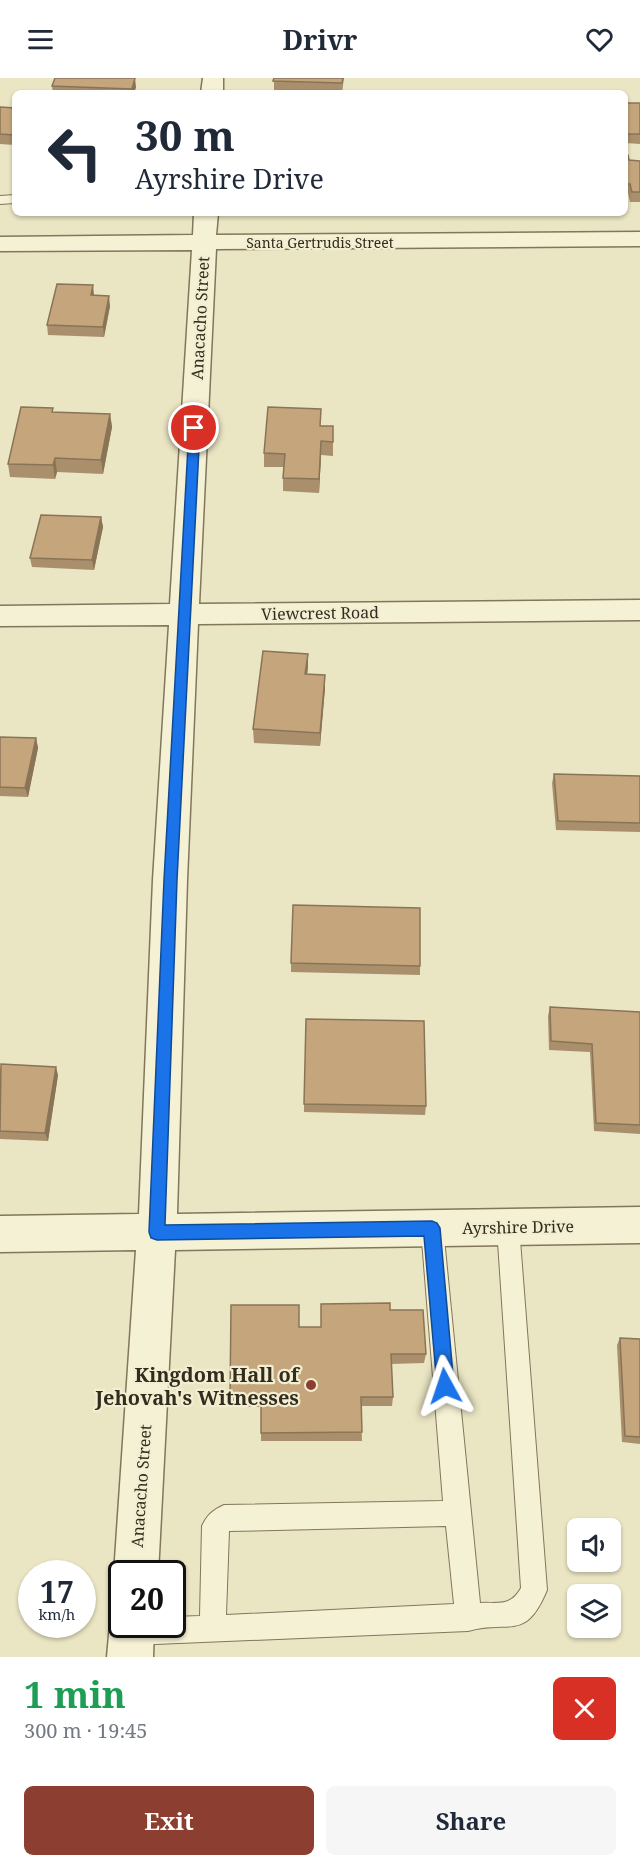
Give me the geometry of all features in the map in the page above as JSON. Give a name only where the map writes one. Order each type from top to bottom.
[{"type":"street","name":"Santa Gertrudis Street","points":[[0,244],[205,228],[640,239]]},
{"type":"street","name":"Anacacho Street","points":[[137,1560],[157,1232],[184,614],[205,228]]},
{"type":"street","name":"Viewcrest Road","points":[[0,616],[640,610]]},
{"type":"street","name":"Ayrshire Drive","points":[[0,1234],[640,1225]]},
{"type":"lane","points":[[186,1632],[509,1616],[524,1608],[534,1590],[508,1227]]},
{"type":"lane","points":[[432,1228],[468,1618]]},
{"type":"lane","points":[[213,1629],[215,1526],[224,1518],[457,1513]]},
{"type":"building","points":[[55,78],[135,78],[132,89],[52,86]]},
{"type":"building","points":[[274,78],[343,78],[342,83],[273,81]]},
{"type":"building","points":[[628,103],[640,103],[640,134],[628,134]]},
{"type":"building","points":[[0,107],[12,108],[12,135],[0,134]]},
{"type":"building","points":[[628,155],[629,160],[640,161],[640,192],[632,192],[628,184]]},
{"type":"building","points":[[57,284],[93,285],[91,295],[109,296],[103,327],[47,325]]},
{"type":"building","points":[[21,407],[53,408],[52,412],[110,414],[101,460],[55,458],[53,465],[8,464]]},
{"type":"building","points":[[268,407],[321,409],[320,426],[333,426],[333,442],[321,441],[319,479],[283,478],[285,454],[264,453]]},
{"type":"building","points":[[41,515],[101,517],[92,560],[30,558]]},
{"type":"building","points":[[263,651],[308,654],[305,674],[325,675],[320,733],[253,729]]},
{"type":"building","points":[[0,737],[36,738],[25,788],[0,787]]},
{"type":"building","points":[[554,774],[640,776],[640,823],[558,821]]},
{"type":"building","points":[[293,905],[420,908],[420,966],[291,963]]},
{"type":"building","points":[[550,1007],[640,1012],[640,1125],[596,1123],[592,1044],[551,1041]]},
{"type":"building","points":[[306,1019],[424,1021],[426,1106],[304,1104]]},
{"type":"building","points":[[1,1064],[56,1067],[45,1133],[0,1131]]},
{"type":"building","name":"Kingdom Hall of Jehovah's Witnesses","points":[[390,1303],[390,1310],[423,1310],[426,1354],[391,1354],[393,1397],[361,1397],[362,1432],[261,1433],[261,1398],[230,1398],[231,1305],[299,1305],[299,1327],[321,1327],[321,1304]]},
{"type":"building","points":[[620,1338],[640,1339],[640,1437],[625,1436]]},
{"type":"place","name":"Kingdom Hall of Jehovah's Witnesses","points":[[311,1385]]},
{"type":"route","points":[[194,428],[170,880],[157,1232],[432,1228],[438,1276],[439,1322],[445,1386]]}]
